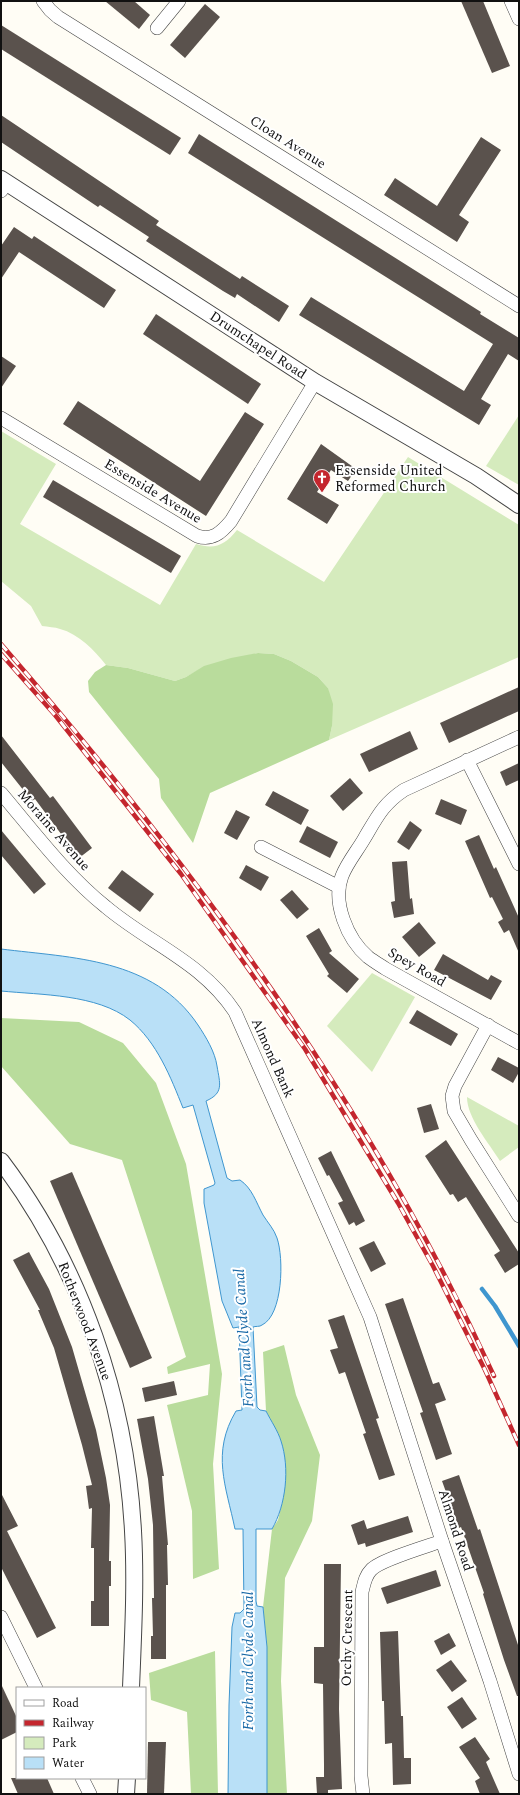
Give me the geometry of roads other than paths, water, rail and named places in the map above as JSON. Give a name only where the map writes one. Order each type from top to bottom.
[{"type":"street","name":"Cloan Avenue","points":[[43,1],[58,17],[517,302]]},
{"type":"street","points":[[157,28],[179,1]]},
{"type":"street","points":[[511,1],[519,19]]},
{"type":"street","name":"Drumchapel Road","points":[[3,184],[315,382],[476,476],[519,505]]},
{"type":"street","name":"Essenside Avenue","points":[[1,418],[197,536],[211,538],[218,534],[231,521],[315,382]]},
{"type":"street","name":"Spey Road","points":[[519,737],[404,790],[392,798],[381,809],[346,868],[339,887],[339,902],[345,924],[355,941],[367,956],[386,969],[519,1042]]},
{"type":"street","points":[[467,760],[519,864]]},
{"type":"street","name":"Moraine Avenue","points":[[1,793],[83,888]]},
{"type":"street","points":[[261,847],[339,887]]},
{"type":"street","name":"Almond Bank","points":[[83,888],[124,922],[190,965],[209,980],[225,997],[235,1012],[246,1036],[362,1297]]},
{"type":"street","points":[[488,1025],[455,1086],[452,1096],[454,1111],[519,1216]]},
{"type":"street","name":"Rotherwood Avenue","points":[[1,1161],[24,1194],[63,1262],[98,1348],[110,1386],[123,1442],[133,1531],[135,1582],[131,1687]]},
{"type":"street","name":"Almond Road","points":[[362,1297],[442,1541],[490,1681],[519,1774]]},
{"type":"street","name":"Orchy Crescent","points":[[364,1792],[362,1592],[365,1578],[372,1569],[384,1562],[442,1541]]},
{"type":"street","points":[[1,1617],[36,1687]]},
{"type":"street","points":[[83,1779],[90,1794]]},
{"type":"street","points":[[126,1794],[127,1779]]},
{"type":"water","name":"Forth and Clyde Canal","points":[[1,949],[56,955],[110,965],[135,974],[158,986],[180,1003],[198,1025],[210,1045],[216,1061],[220,1083],[218,1091],[216,1095],[206,1101],[227,1178],[232,1181],[240,1180],[248,1187],[277,1238],[281,1259],[278,1298],[269,1319],[261,1326],[253,1327],[257,1407],[260,1410],[266,1411],[280,1437],[284,1452],[286,1474],[281,1509],[272,1529],[256,1529],[256,1601],[257,1606],[263,1607],[267,1647],[267,1794],[228,1794],[232,1627],[235,1613],[240,1613],[244,1609],[243,1529],[235,1529],[225,1484],[222,1455],[228,1426],[236,1411],[242,1410],[239,1327],[233,1328],[222,1301],[204,1203],[204,1189],[214,1185],[215,1183],[193,1105],[183,1108],[162,1061],[148,1039],[140,1029],[117,1011],[85,1000],[68,997],[1,991]]},
{"type":"waterway","points":[[482,1289],[495,1306],[519,1346]]},
{"type":"railway","points":[[1,644],[73,728],[142,814],[209,902],[274,992],[335,1085],[392,1179],[445,1276],[494,1376]]},
{"type":"railway","points":[[1,654],[55,715],[181,874],[305,1049],[398,1203],[433,1266],[485,1370],[519,1445]]},
{"type":"place","name":"Essenside United Reformed Church","points":[[322,493]]}]
